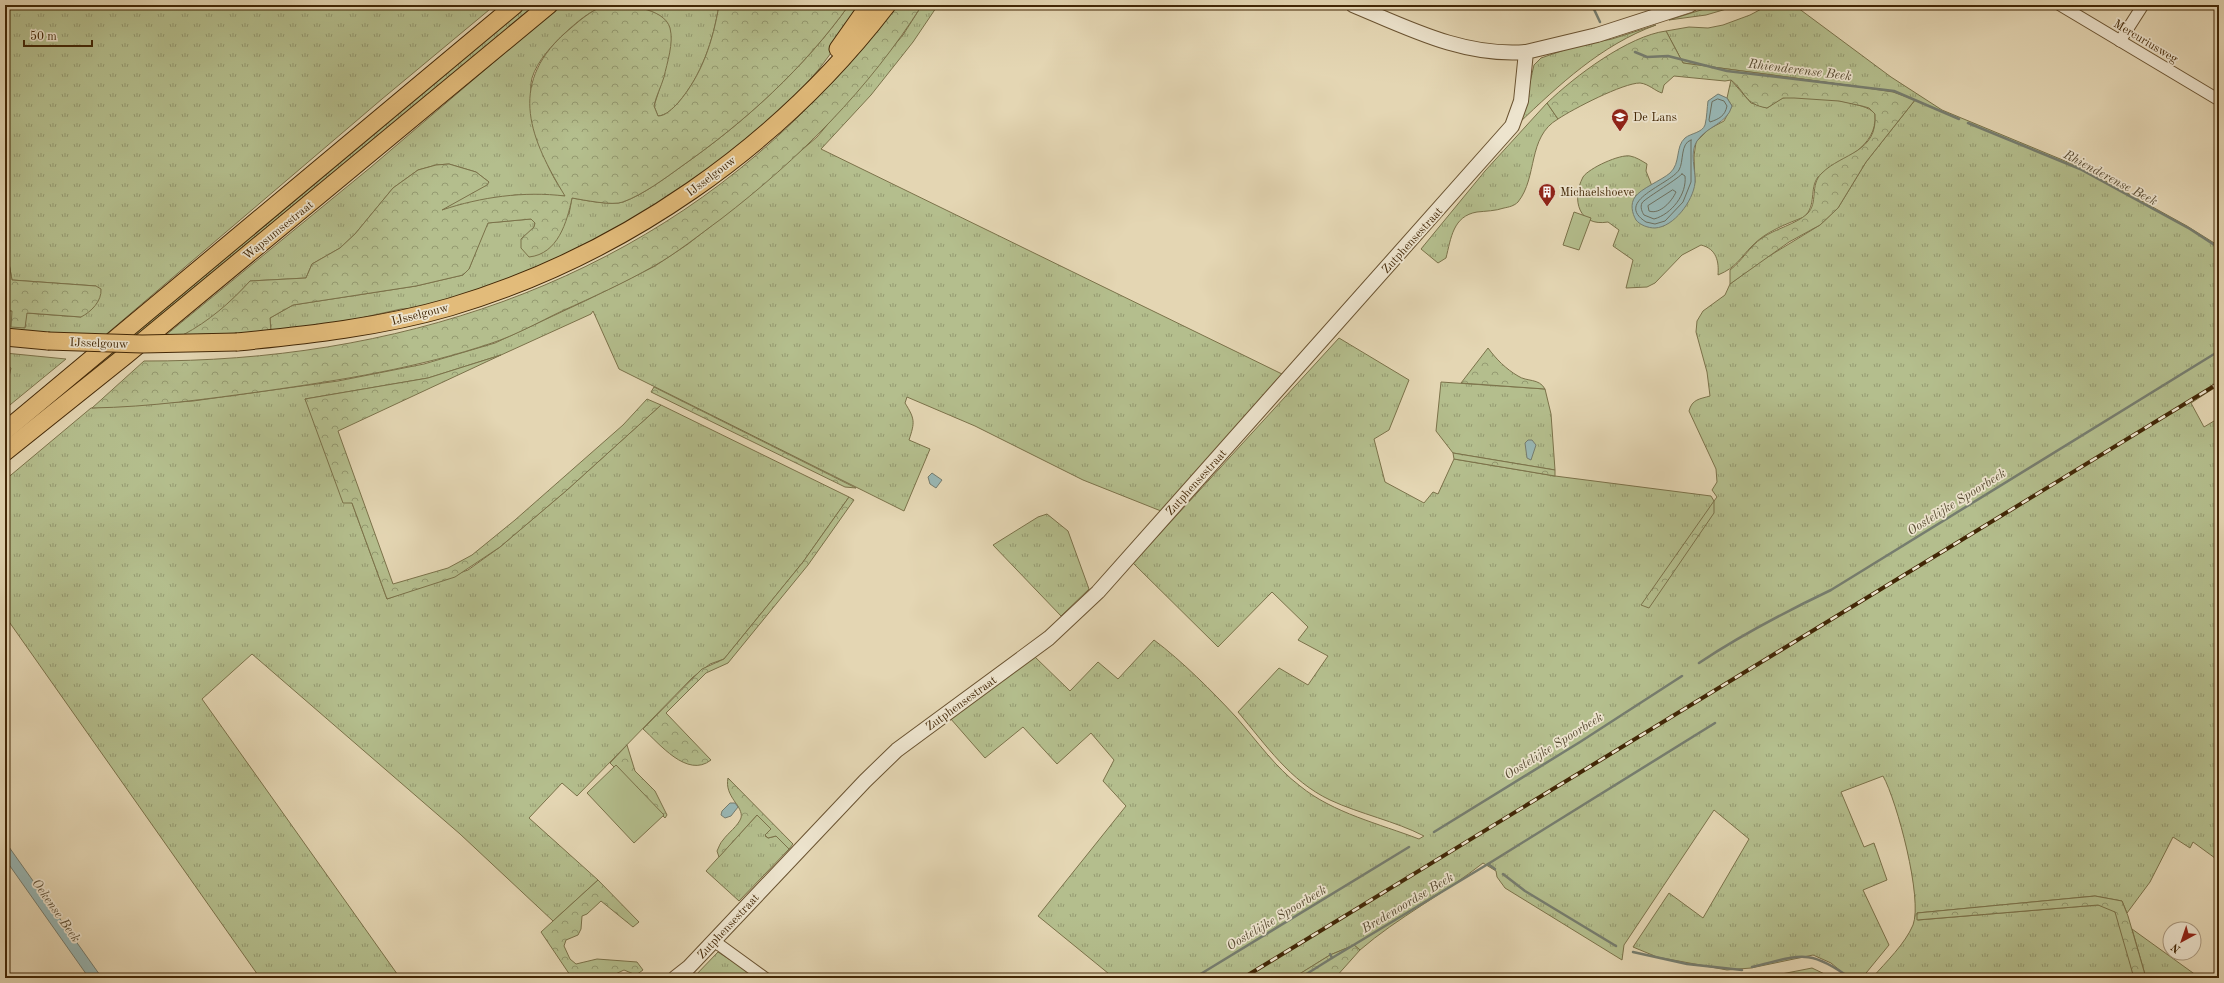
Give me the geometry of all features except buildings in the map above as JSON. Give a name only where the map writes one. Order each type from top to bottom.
[{"type":"main road","name":"Wapsumsestraat","points":[[5,430],[515,5]]},
{"type":"main road","name":"Wapsumsestraat","points":[[5,452],[125,356],[549,5]]},
{"type":"main road","name":"IJsselgouw","points":[[783,116],[835,53],[869,5]]},
{"type":"main road","name":"IJsselgouw","points":[[5,337],[48,341],[142,344],[237,342],[292,337],[393,321],[450,307],[507,288],[590,252],[662,211],[713,176],[783,116],[843,58],[887,5]]},
{"type":"street","points":[[1353,5],[1439,42],[1502,54],[1526,52],[1597,34],[1690,5]]},
{"type":"street","name":"Mercuriusweg","points":[[2060,5],[2219,100]]},
{"type":"street","points":[[2120,41],[2143,5]]},
{"type":"street","name":"Zutphensestraat","points":[[675,978],[689,967],[865,781],[897,750],[1050,638],[1098,592],[1512,126],[1521,101],[1526,52]]},
{"type":"street","points":[[714,941],[765,978]]},
{"type":"green space","points":[[5,5],[495,5],[382,99],[103,337],[5,330],[5,310],[12,311],[25,327],[26,313],[81,317],[96,286],[12,280],[5,241]]},
{"type":"green space","points":[[523,5],[542,5],[5,449],[5,437]]},
{"type":"green space","points":[[561,5],[607,5],[585,16],[551,47],[534,72],[531,82],[533,112],[544,156],[553,176],[566,196],[515,195],[440,211],[489,182],[476,172],[449,164],[436,165],[418,170],[393,188],[355,234],[340,248],[312,264],[306,278],[250,281],[228,304],[199,327],[182,335],[166,335],[371,167]]},
{"type":"green space","points":[[607,5],[633,7],[652,11],[666,21],[670,28],[670,53],[654,106],[658,116],[661,116],[667,113],[678,103],[694,81],[710,44],[719,5],[849,5],[813,50],[773,92],[729,131],[661,181],[639,195],[618,203],[572,198],[560,235],[547,250],[539,255],[529,257],[521,248],[521,239],[534,227],[535,223],[531,219],[488,223],[469,269],[463,275],[416,286],[293,305],[270,318],[271,332],[183,335],[202,324],[219,311],[250,281],[306,278],[312,264],[340,248],[355,234],[393,188],[418,170],[436,165],[449,164],[476,172],[489,182],[487,185],[442,210],[457,205],[503,196],[534,194],[565,196],[542,154],[535,134],[530,114],[530,93],[535,73],[546,54],[564,34],[579,21],[589,13]]},
{"type":"green space","points":[[630,5],[719,5],[710,44],[694,81],[678,103],[661,116],[658,116],[654,106],[663,78],[671,36],[647,10]]},
{"type":"green space","points":[[849,5],[867,5],[819,69],[780,114],[675,199],[521,276],[420,308],[401,309],[365,317],[352,322],[271,332],[270,318],[293,305],[416,286],[463,275],[469,269],[487,223],[531,219],[535,223],[534,228],[521,239],[569,214],[572,198],[618,203],[639,195],[706,149],[751,112],[793,72],[832,28]]},
{"type":"green space","points":[[896,5],[922,5],[879,65],[856,94],[831,121],[778,172],[721,219],[663,261],[620,284],[501,340],[436,360],[323,382],[222,397],[157,404],[92,408],[144,361],[237,358],[328,347],[417,328],[503,302],[586,266],[665,222],[739,169],[808,107],[832,83],[865,45]]},
{"type":"green space","points":[[922,5],[938,5],[913,42],[871,95],[821,149],[1282,374],[1161,511],[1083,480],[975,426],[907,397],[905,403],[911,413],[913,421],[909,440],[930,449],[904,511],[619,369],[593,311],[591,314],[501,355],[428,378],[305,399],[352,503],[387,599],[468,570],[500,547],[567,490],[661,405],[849,497],[803,562],[724,659],[710,664],[693,677],[577,796],[562,783],[529,818],[598,880],[553,921],[460,834],[252,654],[202,699],[400,978],[260,978],[5,616],[5,480],[91,408],[193,401],[338,381],[424,364],[495,343],[655,266],[688,244],[738,205],[817,137],[903,35]]},
{"type":"green space","points":[[1717,5],[1740,5],[1706,15],[1669,20]]},
{"type":"green space","points":[[1769,5],[1794,5],[1891,77],[1942,110],[2082,168],[2187,226],[2219,246],[2219,385],[2191,403],[2204,427],[2219,418],[2219,861],[2193,842],[2190,848],[2173,837],[2150,882],[2127,913],[2122,901],[2095,896],[1917,913],[1918,920],[2098,905],[2107,907],[2114,910],[2118,917],[2134,978],[1872,978],[1895,953],[1910,932],[1913,925],[1915,912],[1912,873],[1907,850],[1895,806],[1883,776],[1841,792],[1864,847],[1874,843],[1887,880],[1863,890],[1889,945],[1862,978],[1849,978],[1831,963],[1813,955],[1751,968],[1727,970],[1657,957],[1633,947],[1669,893],[1703,918],[1749,839],[1714,810],[1624,945],[1622,960],[1505,888],[1497,877],[1496,871],[1483,863],[1390,927],[1360,950],[1354,945],[1330,955],[1293,978],[1114,978],[1038,916],[1126,806],[1103,781],[1114,760],[1091,733],[1057,764],[1023,727],[985,758],[950,718],[1035,657],[1070,691],[1098,662],[1118,679],[1154,640],[1175,657],[1207,687],[1236,717],[1282,771],[1300,786],[1327,804],[1342,811],[1419,839],[1424,836],[1401,826],[1341,805],[1316,792],[1291,773],[1238,712],[1279,668],[1308,685],[1328,656],[1298,640],[1308,627],[1272,592],[1218,647],[1133,563],[1339,338],[1409,380],[1389,430],[1374,439],[1385,482],[1424,503],[1433,492],[1438,494],[1454,459],[1555,476],[1711,496],[1714,501],[1717,497],[1712,490],[1717,482],[1716,469],[1689,411],[1694,402],[1710,396],[1707,372],[1696,332],[1697,321],[1703,311],[1725,295],[1730,284],[1761,261],[1820,225],[1838,208],[1866,162],[1915,100],[1893,92],[1683,63],[1666,31],[1689,27],[1708,28],[1723,25],[1750,15]]},
{"type":"green space","points":[[1656,25],[1617,43],[1582,67],[1518,124],[1524,108],[1534,65],[1541,58],[1573,47],[1612,39]]},
{"type":"green space","points":[[1666,31],[1683,63],[1893,92],[1915,100],[1866,162],[1838,208],[1820,225],[1789,242],[1730,284],[1730,270],[1757,242],[1767,235],[1797,221],[1811,210],[1818,178],[1830,166],[1865,145],[1871,137],[1874,127],[1875,114],[1869,108],[1839,101],[1794,98],[1783,98],[1767,108],[1749,101],[1731,80],[1725,81],[1674,76],[1664,85],[1662,93],[1640,83],[1632,84],[1598,97],[1558,119],[1547,103],[1572,81],[1619,49],[1651,34]]},
{"type":"green space","points":[[1731,80],[1751,103],[1767,108],[1783,98],[1791,97],[1817,98],[1847,102],[1870,109],[1875,114],[1874,126],[1870,136],[1856,152],[1818,177],[1815,182],[1812,202],[1804,217],[1776,229],[1757,241],[1730,269],[1718,275],[1718,265],[1714,253],[1701,245],[1682,255],[1655,283],[1647,287],[1626,288],[1633,260],[1613,246],[1619,230],[1608,222],[1590,220],[1584,216],[1580,210],[1578,194],[1579,186],[1583,177],[1586,173],[1605,162],[1619,157],[1630,156],[1647,164],[1646,171],[1652,186],[1635,196],[1687,204],[1695,182],[1694,156],[1696,142],[1709,129],[1724,121],[1732,106],[1727,98]]},
{"type":"green space","points":[[1547,103],[1558,119],[1548,127],[1541,136],[1528,181],[1518,202],[1510,207],[1477,212],[1469,214],[1463,218],[1454,229],[1446,258],[1438,263],[1421,249],[1485,171]]},
{"type":"green space","points":[[1574,212],[1591,218],[1579,250],[1563,245]]},
{"type":"green space","points":[[5,241],[12,280],[96,286],[101,289],[98,302],[92,309],[81,317],[27,313],[25,328],[11,327],[12,311],[5,310]]},
{"type":"green space","points":[[1488,348],[1509,370],[1521,378],[1540,383],[1545,389],[1461,383]]},
{"type":"green space","points":[[5,353],[66,359],[5,409],[5,395],[11,368],[5,366]]},
{"type":"green space","points":[[501,355],[338,431],[393,584],[448,568],[472,555],[515,520],[623,425],[647,399],[661,405],[567,490],[500,547],[455,577],[387,599],[352,503],[343,503],[305,399],[428,378]]},
{"type":"green space","points":[[1441,382],[1545,389],[1551,414],[1555,470],[1453,453],[1436,431]]},
{"type":"green space","points":[[654,387],[856,488],[845,487],[651,392]]},
{"type":"green space","points":[[1453,453],[1555,470],[1555,476],[1454,459]]},
{"type":"green space","points":[[849,497],[854,500],[808,565],[728,663],[706,673],[666,713],[711,760],[702,765],[692,765],[674,757],[643,729],[702,669],[724,659],[803,562]]},
{"type":"green space","points":[[1714,501],[1714,513],[1649,608],[1641,605]]},
{"type":"green space","points":[[1047,514],[1068,531],[1089,589],[1061,616],[993,545],[1038,517]]},
{"type":"green space","points":[[627,745],[635,771],[655,791],[667,815],[665,818],[610,763]]},
{"type":"green space","points":[[616,765],[664,815],[634,843],[587,793]]},
{"type":"green space","points":[[728,778],[793,844],[789,849],[776,836],[768,838],[765,835],[771,829],[757,815],[719,857],[717,851],[720,844],[738,824],[741,818],[740,809],[729,791]]},
{"type":"green space","points":[[757,815],[771,829],[765,836],[768,838],[776,836],[789,849],[739,901],[706,871]]},
{"type":"green space","points":[[598,880],[639,922],[633,927],[601,901],[587,914],[582,916],[581,929],[578,935],[566,940],[564,946],[570,959],[576,964],[597,959],[637,962],[643,970],[636,975],[624,970],[607,978],[572,978],[541,932]]},
{"type":"green space","points":[[2095,896],[2122,901],[2128,916],[2146,978],[2134,978],[2115,912],[2098,905],[1917,920],[1917,913]]},
{"type":"green space","points":[[2132,929],[2162,951],[2162,961],[2176,961],[2200,978],[2146,978]]},
{"type":"green space","points":[[1354,945],[1360,950],[1335,978],[1293,978],[1330,955]]},
{"type":"green space","points":[[718,952],[755,976],[758,978],[693,978]]},
{"type":"green space","points":[[1812,968],[1833,978],[1761,978]]},
{"type":"water","points":[[1718,94],[1727,98],[1732,106],[1726,117],[1701,136],[1697,141],[1693,151],[1695,183],[1691,197],[1681,212],[1662,227],[1652,228],[1642,225],[1636,220],[1633,214],[1633,200],[1641,191],[1670,173],[1676,165],[1682,142],[1687,136],[1704,128],[1708,101]]},
{"type":"water","points":[[1528,440],[1532,440],[1536,445],[1531,460],[1527,458],[1525,443]]},
{"type":"water","points":[[932,473],[942,480],[936,488],[930,484],[928,477]]},
{"type":"water","points":[[730,803],[735,803],[738,807],[731,816],[725,818],[721,815],[722,811]]},
{"type":"water","points":[[5,842],[102,978],[89,978],[5,859]]},
{"type":"waterway","name":"Rhienderense Beek","points":[[1592,5],[1600,22]]},
{"type":"waterway","name":"Rhienderense Beek","points":[[1635,52],[1647,57],[1668,56],[1727,71],[1894,91],[1959,119]]},
{"type":"waterway","name":"Rhienderense Beek","points":[[1968,123],[2080,169],[2190,229],[2219,248]]},
{"type":"waterway","name":"Oostelijke Spoorbeek","points":[[1699,663],[1764,624],[1831,590],[2219,351]]},
{"type":"waterway","name":"Oostelijke Spoorbeek","points":[[1434,832],[1580,742],[1682,676]]},
{"type":"waterway","points":[[1488,864],[1715,723]]},
{"type":"waterway","name":"Bredenoordse Beek","points":[[1194,978],[1409,847]]},
{"type":"waterway","name":"Bredenoordse Beek","points":[[1330,954],[1332,958],[1488,864],[1495,869]]},
{"type":"waterway","name":"Bredenoordse Beek","points":[[1503,874],[1525,891],[1616,946]]},
{"type":"waterway","name":"Bredenoordse Beek","points":[[1633,952],[1687,964],[1742,970]]},
{"type":"waterway","name":"Bredenoordse Beek","points":[[1752,967],[1793,957],[1813,958],[1836,968],[1850,978]]},
{"type":"waterway","points":[[1300,978],[1332,958]]},
{"type":"railway","points":[[1243,978],[2219,383]]},
{"type":"place","name":"De Lans","points":[[1620,132]]},
{"type":"place","name":"Michaelshoeve","points":[[1547,207]]},
{"type":"water label","name":"Oekense Beek","points":[[57,910]]}]
